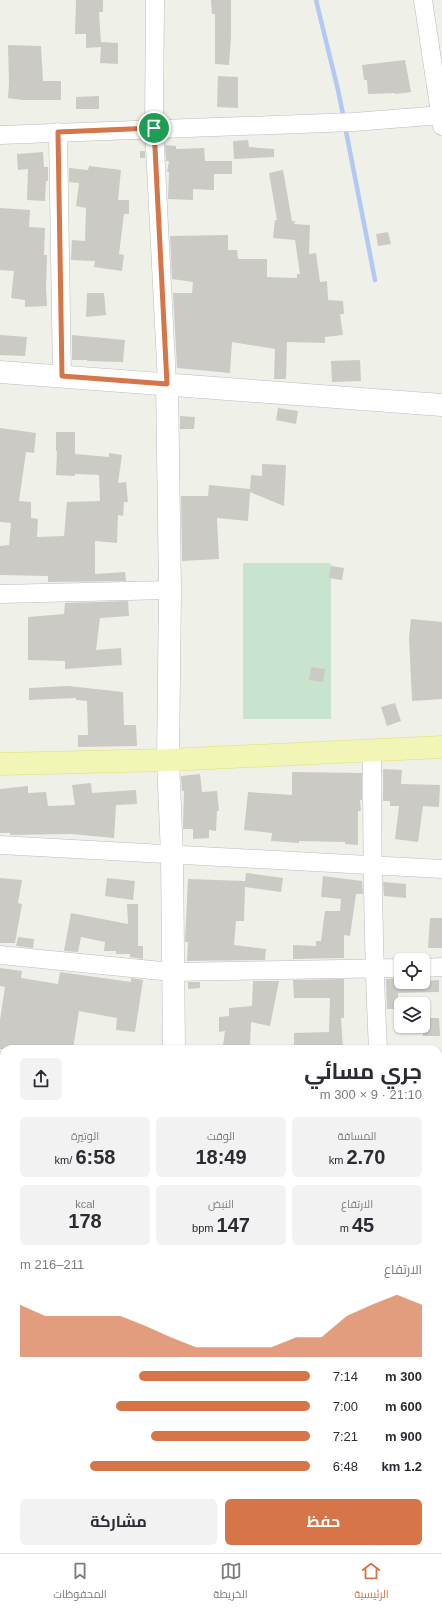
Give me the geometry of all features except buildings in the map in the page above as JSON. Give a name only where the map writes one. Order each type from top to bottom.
[{"type":"main road","points":[[0,764],[168,760],[442,747]]},
{"type":"street","points":[[155,0],[154,128],[167,384],[170,590],[168,760],[172,855],[174,1045]]},
{"type":"street","points":[[0,135],[154,128],[441,119],[423,0]]},
{"type":"street","points":[[58,132],[62,376]]},
{"type":"street","points":[[0,372],[442,405]]},
{"type":"street","points":[[0,594],[170,590]]},
{"type":"street","points":[[372,750],[374,969],[378,1045]]},
{"type":"street","points":[[0,845],[442,869]]},
{"type":"street","points":[[0,954],[172,972],[394,968]]},
{"type":"street","points":[[430,968],[442,967]]},
{"type":"green space","points":[[243,563],[331,563],[331,719],[243,719]]},
{"type":"waterway","points":[[316,0],[344,119]]},
{"type":"waterway","points":[[345,126],[375,280]]},
{"type":"route","points":[[154,128],[167,384],[62,376],[58,132],[154,128]]}]
